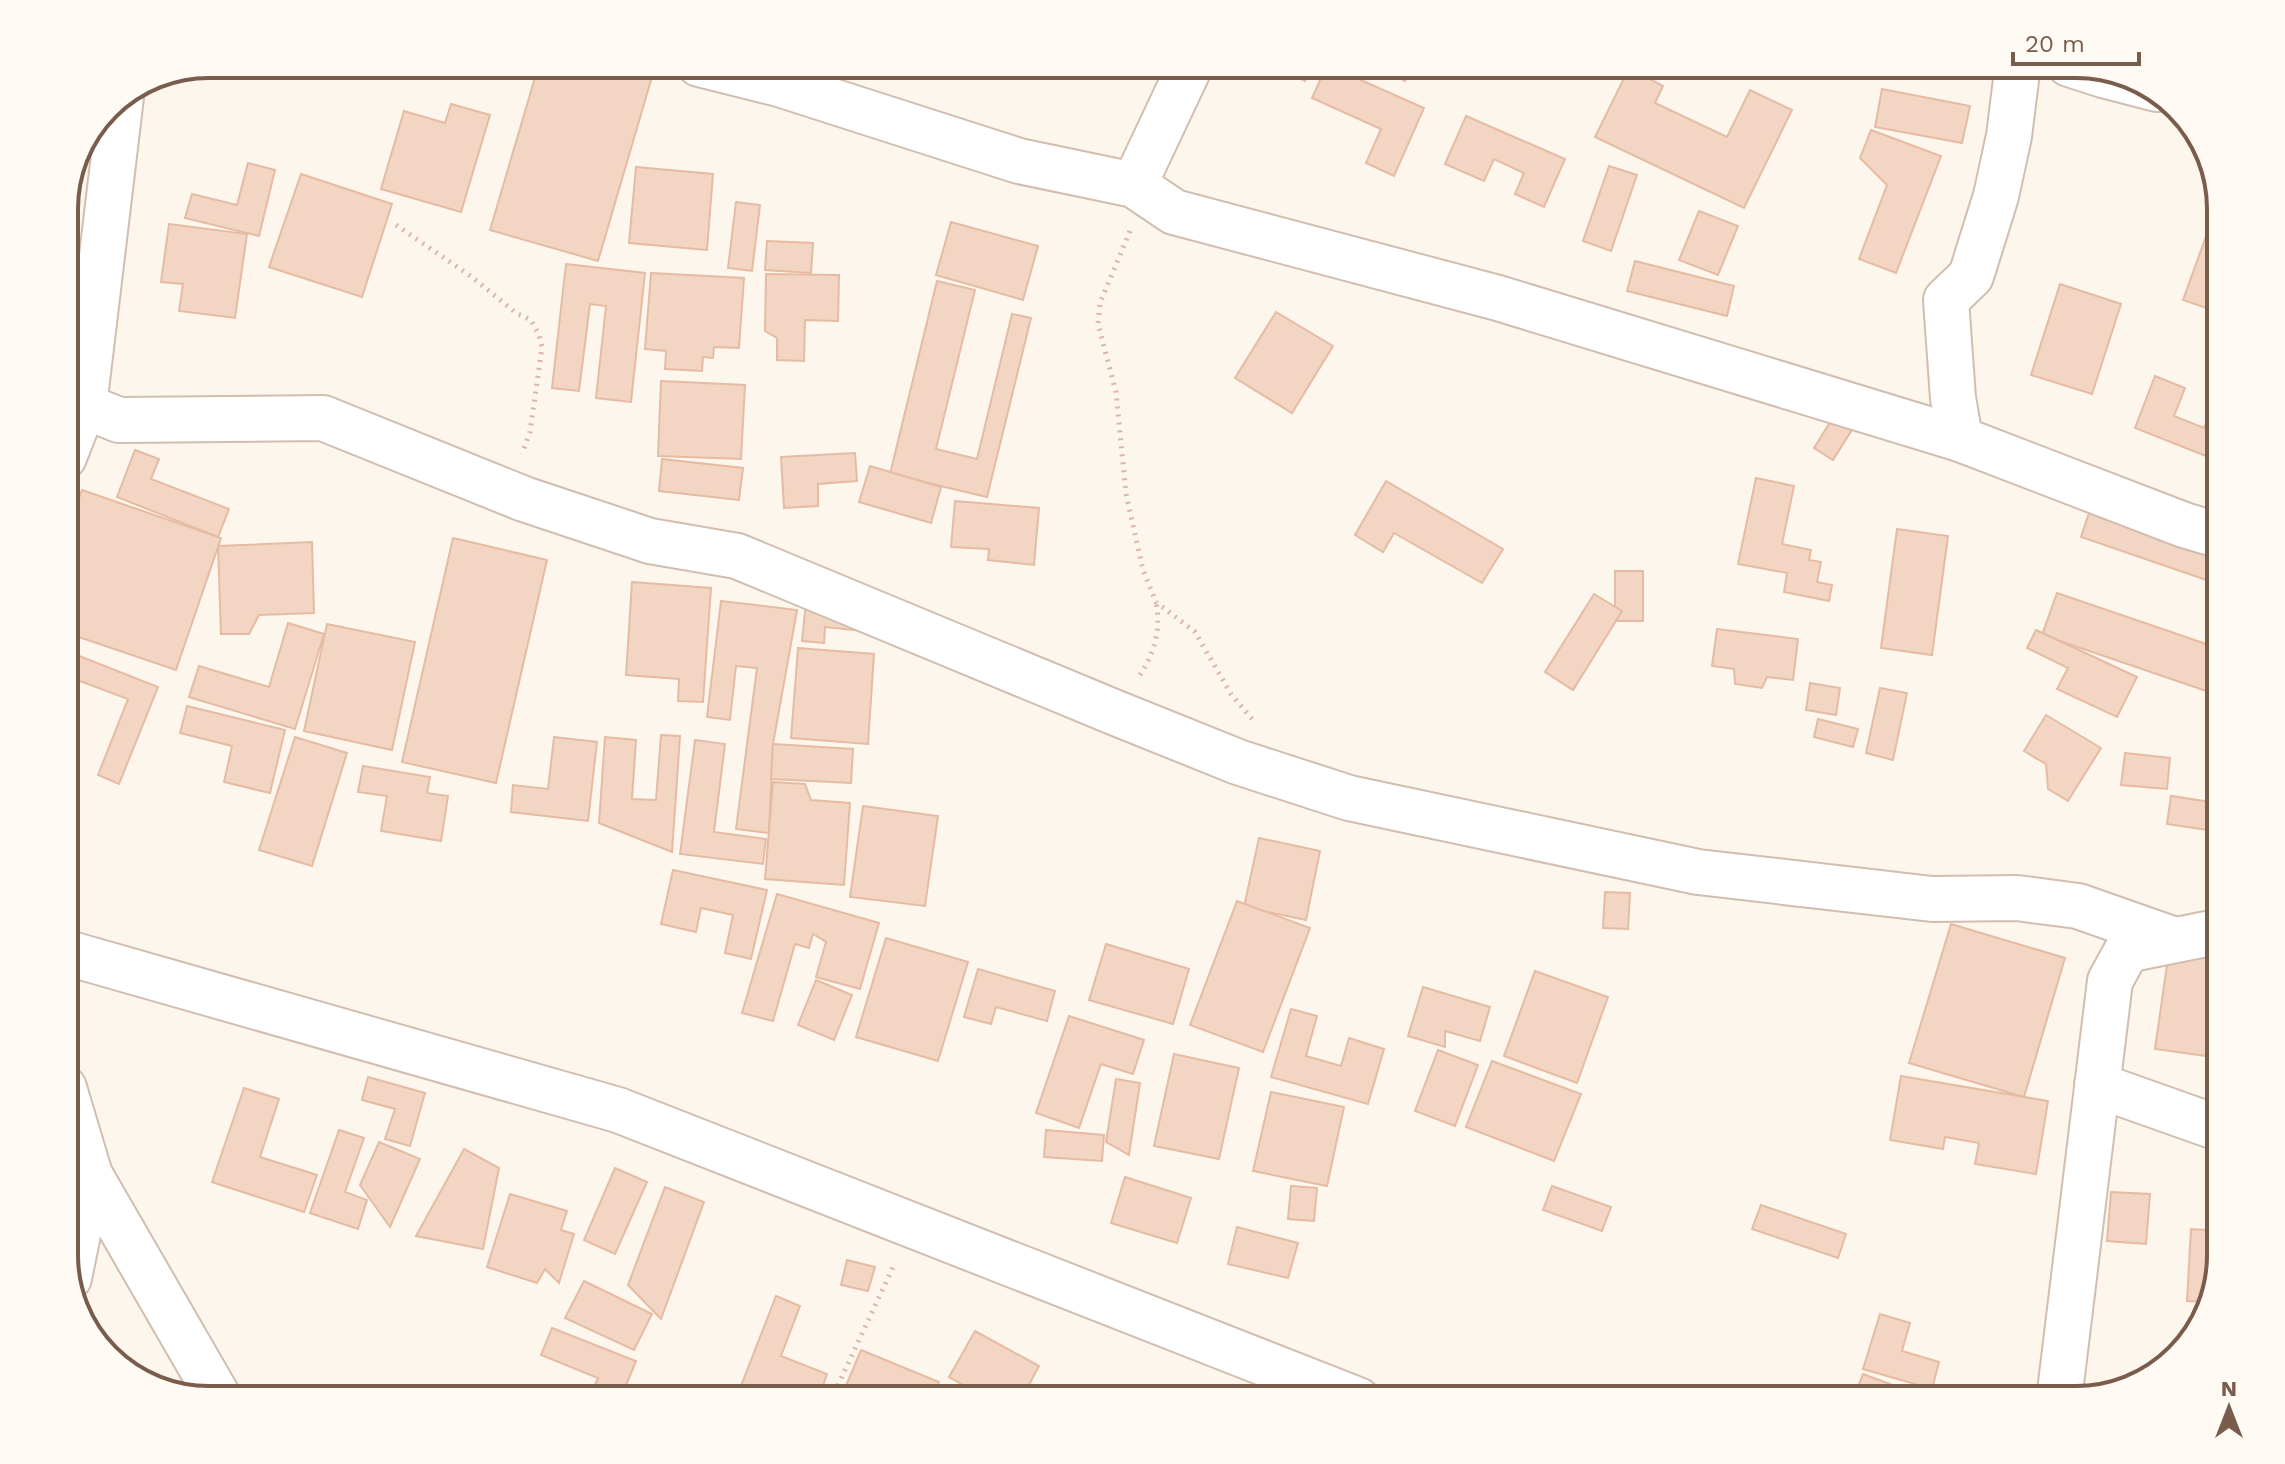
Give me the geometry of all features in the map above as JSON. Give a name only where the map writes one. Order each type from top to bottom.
[{"type":"street","points":[[755,78],[1019,161],[1140,189],[1174,212],[1498,298],[1960,439],[2207,532]]},
{"type":"street","points":[[1140,189],[1185,78]]},
{"type":"street","points":[[1960,439],[1953,398],[1946,300],[1971,276],[1996,196],[2009,136],[2016,78]]},
{"type":"street","points":[[78,421],[84,406],[119,114]]},
{"type":"street","points":[[84,406],[119,420],[323,418],[524,499],[650,541],[737,556],[1238,762],[1349,798],[1698,872],[1932,899],[2017,898],[2078,906],[2172,939]]},
{"type":"street","points":[[2061,1386],[2110,981],[2127,950],[2207,933]]},
{"type":"street","points":[[78,956],[618,1110],[1322,1386]]},
{"type":"street","points":[[2097,1085],[2207,1124]]},
{"type":"street","points":[[78,1135],[90,1175],[212,1386]]},
{"type":"street","points":[[78,1234],[90,1175]]},
{"type":"path","points":[[1116,713],[1145,668],[1157,641],[1160,620],[1143,570],[1126,494],[1116,392],[1098,324],[1100,303],[1140,189]]},
{"type":"path","points":[[396,225],[472,277],[516,313],[531,320],[539,335],[542,347],[530,432],[522,457],[520,482],[524,499]]},
{"type":"path","points":[[1156,602],[1195,632],[1231,694],[1254,722]]},
{"type":"path","points":[[838,1386],[913,1227]]},
{"type":"building","points":[[535,78],[652,78],[598,261],[490,230]]},
{"type":"building","points":[[1321,78],[1356,78],[1424,108],[1394,176],[1366,163],[1381,129],[1312,98]]},
{"type":"building","points":[[1624,78],[1648,78],[1663,86],[1655,103],[1727,137],[1750,90],[1792,110],[1744,208],[1595,137]]},
{"type":"building","points":[[1882,89],[1970,106],[1962,143],[1875,127]]},
{"type":"building","points":[[451,104],[490,115],[461,212],[381,189],[404,111],[445,123]]},
{"type":"building","points":[[1466,116],[1565,159],[1544,207],[1515,194],[1524,173],[1494,159],[1484,181],[1445,164]]},
{"type":"building","points":[[1871,130],[1941,156],[1896,273],[1859,259],[1887,185],[1860,158]]},
{"type":"building","points":[[248,163],[275,170],[259,236],[185,218],[192,194],[237,205]]},
{"type":"building","points":[[1609,166],[1637,175],[1611,251],[1583,241]]},
{"type":"building","points":[[636,167],[713,174],[707,250],[629,243]]},
{"type":"building","points":[[301,174],[392,204],[362,297],[269,267]]},
{"type":"building","points":[[736,202],[760,205],[752,271],[728,268]]},
{"type":"building","points":[[1699,211],[1738,226],[1718,275],[1679,260]]},
{"type":"building","points":[[951,222],[1038,246],[1023,300],[936,275]]},
{"type":"building","points":[[169,224],[247,234],[235,318],[179,311],[183,284],[161,282]]},
{"type":"building","points":[[2207,234],[2207,308],[2183,300]]},
{"type":"building","points":[[767,241],[813,243],[811,273],[765,270]]},
{"type":"building","points":[[1635,261],[1734,286],[1727,316],[1627,291]]},
{"type":"building","points":[[566,264],[645,273],[631,402],[596,398],[606,306],[590,304],[579,391],[552,388]]},
{"type":"building","points":[[651,273],[744,278],[739,348],[714,347],[713,358],[703,357],[702,371],[665,369],[666,351],[645,349]]},
{"type":"building","points":[[766,274],[839,275],[838,321],[805,320],[804,361],[777,360],[777,338],[765,331]]},
{"type":"building","points":[[937,281],[975,290],[936,449],[977,459],[1012,314],[1031,318],[987,497],[890,474]]},
{"type":"building","points":[[2060,284],[2121,304],[2092,394],[2031,375]]},
{"type":"building","points":[[1276,312],[1333,346],[1292,413],[1235,378]]},
{"type":"building","points":[[2155,376],[2185,388],[2174,416],[2204,428],[2207,420],[2207,456],[2135,428]]},
{"type":"building","points":[[661,381],[745,385],[741,459],[658,456]]},
{"type":"building","points":[[1834,416],[1853,428],[1833,460],[1814,448]]},
{"type":"building","points":[[135,450],[159,459],[151,479],[229,509],[218,537],[117,497]]},
{"type":"building","points":[[855,453],[857,481],[818,484],[818,506],[784,508],[781,457]]},
{"type":"building","points":[[662,459],[743,468],[739,500],[659,491]]},
{"type":"building","points":[[870,466],[941,487],[931,523],[859,502]]},
{"type":"building","points":[[1756,478],[1794,486],[1782,544],[1811,550],[1809,560],[1821,562],[1817,582],[1832,585],[1829,601],[1784,592],[1787,573],[1738,564]]},
{"type":"building","points":[[1386,481],[1503,549],[1482,583],[1394,533],[1383,552],[1355,535]]},
{"type":"building","points":[[82,490],[221,538],[176,670],[78,637],[78,501]]},
{"type":"building","points":[[955,501],[1039,508],[1034,565],[988,560],[989,549],[951,547]]},
{"type":"building","points":[[2092,504],[2207,543],[2207,580],[2081,537]]},
{"type":"building","points":[[1897,529],[1948,536],[1932,655],[1881,648]]},
{"type":"building","points":[[453,538],[547,560],[496,783],[402,762]]},
{"type":"building","points":[[312,542],[314,613],[259,615],[249,634],[221,634],[218,546]]},
{"type":"building","points":[[1615,571],[1643,571],[1643,621],[1615,621]]},
{"type":"building","points":[[632,582],[711,588],[703,702],[678,701],[679,679],[626,675]]},
{"type":"building","points":[[2057,593],[2207,644],[2207,691],[2042,635]]},
{"type":"building","points":[[1594,594],[1622,611],[1573,690],[1545,672]]},
{"type":"building","points":[[721,601],[797,610],[773,744],[769,833],[736,829],[757,668],[736,666],[730,720],[707,717]]},
{"type":"building","points":[[806,602],[873,632],[825,627],[824,643],[802,641]]},
{"type":"building","points":[[288,623],[324,634],[295,729],[189,697],[199,666],[269,687]]},
{"type":"building","points":[[327,624],[415,642],[392,750],[304,731]]},
{"type":"building","points":[[1717,629],[1798,639],[1793,680],[1767,677],[1762,688],[1735,684],[1734,669],[1712,666]]},
{"type":"building","points":[[2036,630],[2137,677],[2117,717],[2057,689],[2068,668],[2027,648]]},
{"type":"building","points":[[798,648],[874,654],[868,744],[791,738]]},
{"type":"building","points":[[78,656],[158,687],[119,784],[98,775],[128,699],[78,680]]},
{"type":"building","points":[[1810,683],[1840,688],[1836,715],[1806,710]]},
{"type":"building","points":[[1880,688],[1907,693],[1893,760],[1866,753]]},
{"type":"building","points":[[187,706],[285,730],[270,793],[224,782],[232,746],[180,733]]},
{"type":"building","points":[[2046,715],[2101,748],[2068,801],[2048,789],[2046,764],[2024,751]]},
{"type":"building","points":[[1818,719],[1858,729],[1853,747],[1814,737]]},
{"type":"building","points":[[661,735],[680,736],[672,852],[599,823],[605,737],[636,740],[632,799],[656,800]]},
{"type":"building","points":[[295,737],[347,753],[312,866],[259,850]]},
{"type":"building","points":[[554,737],[597,742],[588,821],[511,812],[513,785],[548,789]]},
{"type":"building","points":[[695,740],[725,744],[714,832],[766,839],[763,864],[680,854]]},
{"type":"building","points":[[773,744],[853,749],[851,783],[771,779]]},
{"type":"building","points":[[2125,753],[2170,758],[2167,789],[2121,785]]},
{"type":"building","points":[[363,766],[430,777],[427,793],[448,796],[441,841],[381,831],[387,796],[358,792]]},
{"type":"building","points":[[773,782],[805,784],[811,800],[850,803],[844,885],[765,879]]},
{"type":"building","points":[[2171,796],[2207,801],[2207,830],[2167,824]]},
{"type":"building","points":[[863,806],[938,816],[925,906],[850,897]]},
{"type":"building","points":[[1259,838],[1320,851],[1306,920],[1244,907]]},
{"type":"building","points":[[673,870],[767,890],[751,959],[725,953],[733,915],[701,908],[696,932],[661,924]]},
{"type":"building","points":[[1605,892],[1630,893],[1628,929],[1603,928]]},
{"type":"building","points":[[777,894],[879,923],[860,989],[816,977],[826,942],[813,934],[809,948],[795,944],[773,1021],[742,1013]]},
{"type":"building","points":[[1237,901],[1310,928],[1263,1052],[1190,1025]]},
{"type":"building","points":[[1951,924],[2065,958],[2024,1097],[1909,1063]]},
{"type":"building","points":[[886,938],[968,962],[938,1061],[856,1037]]},
{"type":"building","points":[[1106,944],[1189,969],[1173,1024],[1089,1000]]},
{"type":"building","points":[[2170,944],[2207,949],[2207,1056],[2155,1049]]},
{"type":"building","points":[[978,969],[1055,991],[1047,1021],[996,1007],[991,1024],[964,1017]]},
{"type":"building","points":[[1535,971],[1608,997],[1577,1083],[1504,1056]]},
{"type":"building","points":[[816,980],[852,995],[834,1040],[798,1025]]},
{"type":"building","points":[[1423,987],[1490,1007],[1480,1041],[1445,1031],[1445,1047],[1408,1036]]},
{"type":"building","points":[[1291,1009],[1317,1016],[1306,1056],[1341,1066],[1349,1038],[1384,1049],[1368,1104],[1271,1077]]},
{"type":"building","points":[[1069,1016],[1144,1040],[1133,1074],[1101,1064],[1079,1128],[1036,1113]]},
{"type":"building","points":[[1438,1050],[1478,1065],[1455,1126],[1415,1111]]},
{"type":"building","points":[[1174,1054],[1239,1068],[1219,1159],[1154,1146]]},
{"type":"building","points":[[1492,1061],[1581,1094],[1554,1161],[1466,1127]]},
{"type":"building","points":[[1901,1076],[2048,1101],[2036,1174],[1975,1164],[1979,1143],[1945,1137],[1943,1149],[1890,1140]]},
{"type":"building","points":[[368,1077],[425,1093],[410,1146],[385,1139],[395,1109],[362,1100]]},
{"type":"building","points":[[1116,1079],[1140,1083],[1129,1155],[1106,1142]]},
{"type":"building","points":[[244,1088],[279,1099],[260,1157],[317,1175],[304,1212],[212,1182]]},
{"type":"building","points":[[1271,1092],[1344,1107],[1327,1186],[1253,1171]]},
{"type":"building","points":[[339,1130],[364,1138],[345,1192],[367,1200],[358,1229],[310,1213]]},
{"type":"building","points":[[1046,1130],[1104,1135],[1102,1161],[1044,1157]]},
{"type":"building","points":[[379,1142],[420,1159],[390,1227],[360,1185]]},
{"type":"building","points":[[464,1149],[499,1168],[483,1249],[416,1236]]},
{"type":"building","points":[[615,1168],[647,1182],[615,1254],[584,1240]]},
{"type":"building","points":[[1125,1177],[1191,1198],[1177,1243],[1111,1223]]},
{"type":"building","points":[[1291,1186],[1317,1188],[1314,1221],[1288,1219]]},
{"type":"building","points":[[1552,1186],[1611,1207],[1602,1231],[1543,1210]]},
{"type":"building","points":[[665,1187],[704,1202],[661,1319],[628,1285]]},
{"type":"building","points":[[2111,1192],[2150,1194],[2146,1244],[2107,1241]]},
{"type":"building","points":[[510,1194],[567,1211],[561,1230],[574,1234],[559,1283],[545,1269],[537,1283],[487,1267]]},
{"type":"building","points":[[1761,1205],[1846,1234],[1838,1258],[1752,1229]]},
{"type":"building","points":[[1237,1227],[1298,1243],[1288,1278],[1228,1264]]},
{"type":"building","points":[[2191,1229],[2207,1230],[2206,1272],[2198,1302],[2187,1301]]},
{"type":"building","points":[[847,1260],[875,1267],[868,1291],[841,1285]]},
{"type":"building","points":[[584,1281],[652,1314],[634,1350],[565,1318]]},
{"type":"building","points":[[776,1296],[800,1306],[781,1356],[827,1374],[823,1386],[741,1386]]},
{"type":"building","points":[[1880,1314],[1910,1323],[1902,1351],[1939,1362],[1933,1386],[1922,1386],[1863,1369]]},
{"type":"building","points":[[552,1328],[636,1361],[626,1386],[595,1386],[598,1378],[541,1355]]},
{"type":"building","points":[[975,1331],[1039,1366],[1028,1386],[965,1386],[949,1377]]},
{"type":"building","points":[[861,1350],[939,1382],[937,1386],[846,1386]]},
{"type":"building","points":[[1863,1374],[1895,1386],[1858,1386]]}]
